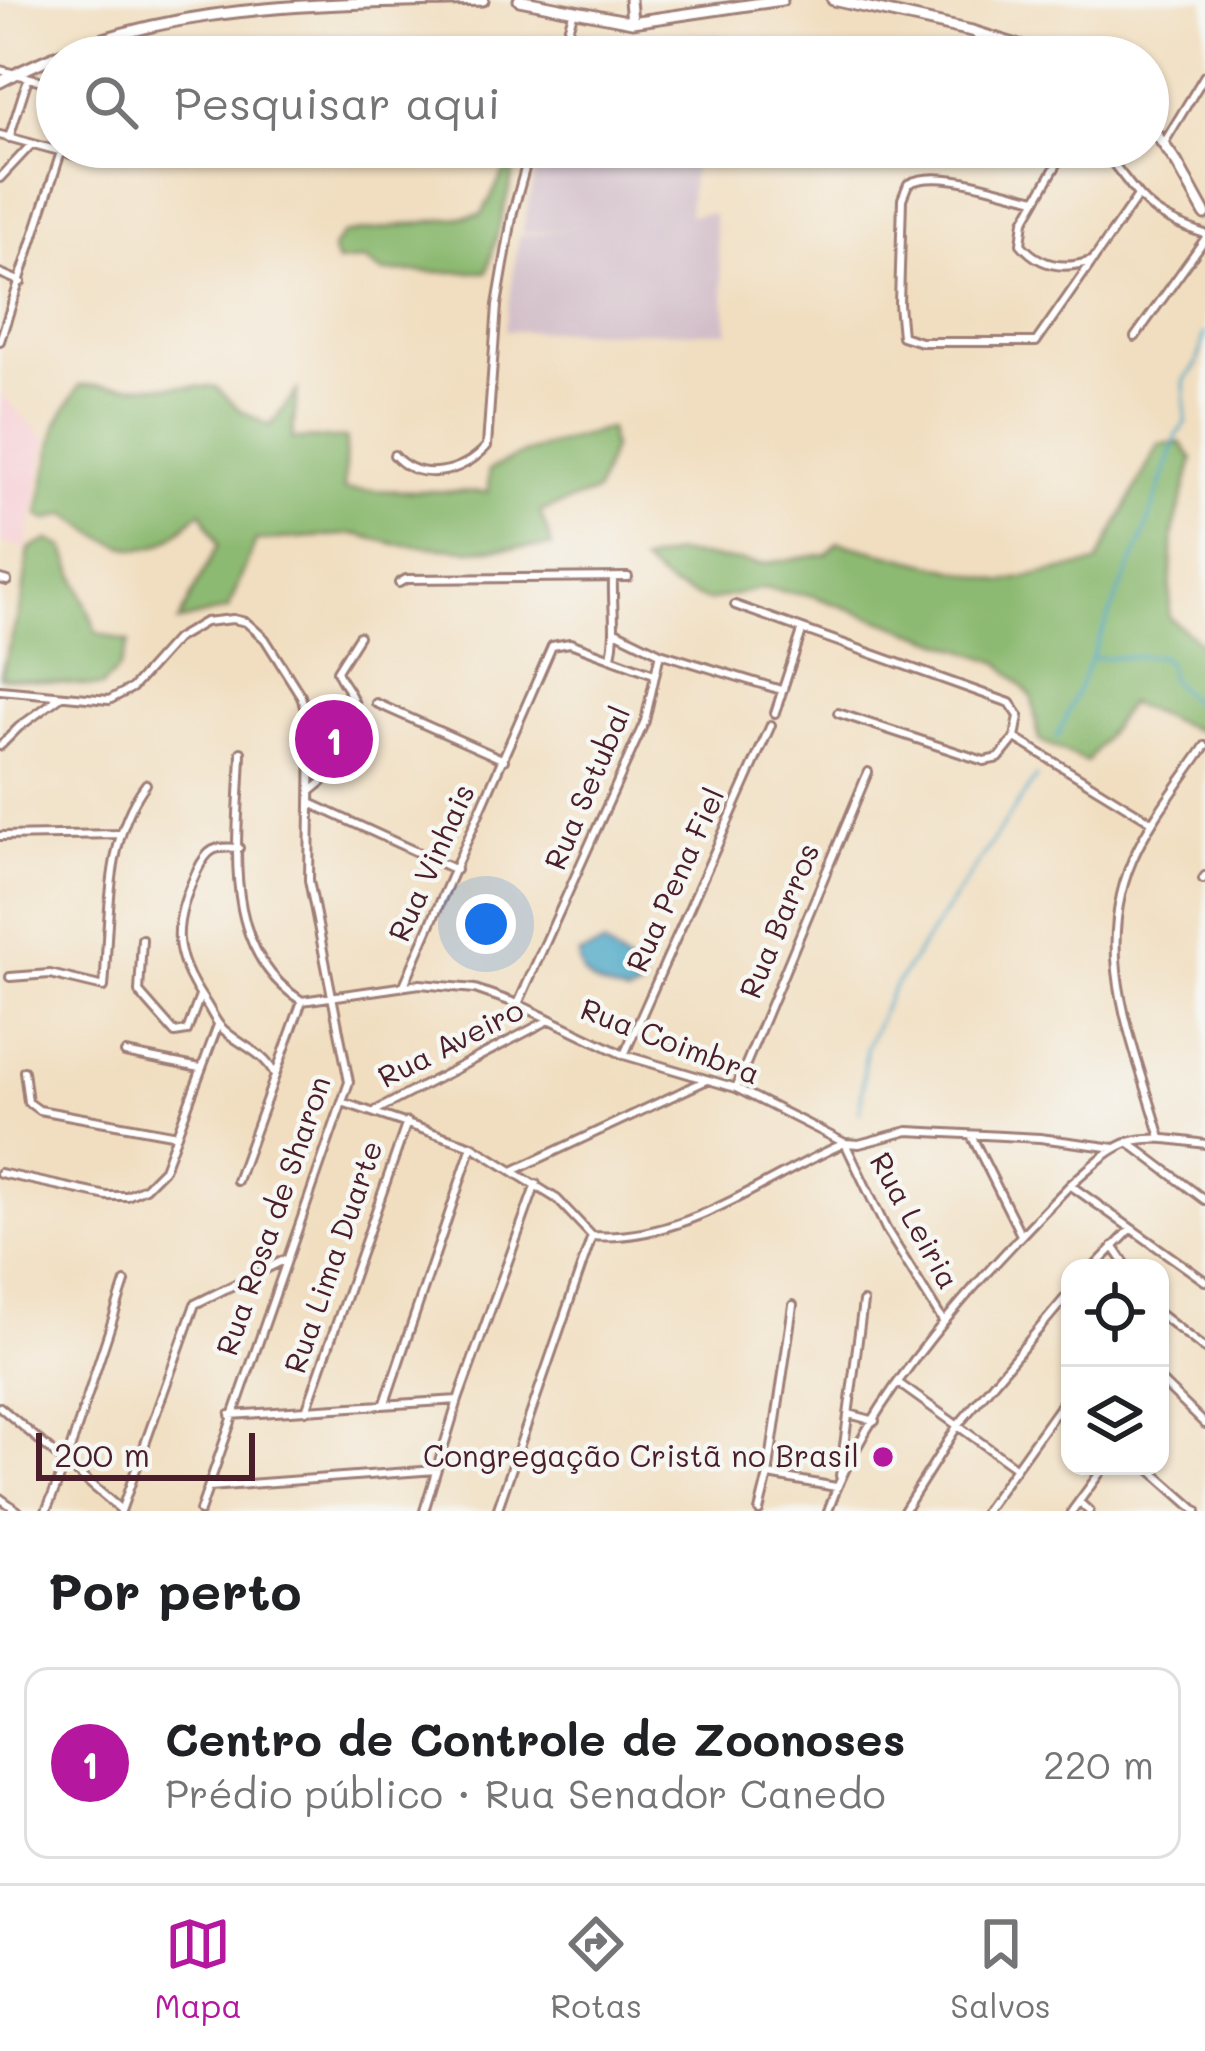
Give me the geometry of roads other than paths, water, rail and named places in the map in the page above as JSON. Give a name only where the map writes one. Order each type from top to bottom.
[{"type":"street","points":[[119,36],[221,10],[484,0]]},
{"type":"street","points":[[520,0],[632,22],[782,0]]},
{"type":"street","points":[[630,0],[632,22]]},
{"type":"street","points":[[833,0],[989,36]]},
{"type":"street","points":[[566,36],[574,11]]},
{"type":"street","points":[[973,31],[977,36]]},
{"type":"street","points":[[0,82],[36,65]]},
{"type":"street","points":[[0,70],[36,80]]},
{"type":"street","points":[[1169,135],[1205,75]]},
{"type":"street","points":[[28,78],[4,137],[36,147]]},
{"type":"street","points":[[0,178],[29,146]]},
{"type":"street","points":[[1169,152],[1205,214]]},
{"type":"street","points":[[0,341],[56,168]]},
{"type":"street","points":[[394,455],[410,470],[434,472],[464,464],[487,446],[500,286],[525,168]]},
{"type":"street","points":[[1054,168],[1022,229],[1021,244],[1043,263],[1095,259]]},
{"type":"street","points":[[1115,168],[1138,197],[1167,220],[1205,237],[1135,337]]},
{"type":"street","points":[[1036,199],[941,178],[913,180],[902,199],[899,328],[907,340],[1036,342],[1138,197]]},
{"type":"street","points":[[0,273],[21,282]]},
{"type":"street","points":[[400,583],[456,577],[628,577]]},
{"type":"street","points":[[613,580],[617,632],[611,658],[654,674]]},
{"type":"street","points":[[735,605],[998,697],[1017,708],[1019,724],[1015,738],[999,758],[983,761],[838,712]]},
{"type":"street","name":"Rua Rosa de Sharon","points":[[59,697],[102,702],[121,696],[176,639],[194,628],[219,620],[246,622],[266,639],[301,696],[311,732],[310,892],[350,1070],[200,1511]]},
{"type":"street","points":[[775,713],[802,631]]},
{"type":"street","points":[[617,632],[660,653],[781,690]]},
{"type":"street","points":[[311,790],[336,771],[351,748],[355,703],[338,671],[359,636]]},
{"type":"street","name":"Rua Vinhais","points":[[404,986],[552,646],[562,642],[611,658]]},
{"type":"street","name":"Rua Setubal","points":[[518,1004],[645,721],[660,653]]},
{"type":"street","points":[[0,692],[59,697]]},
{"type":"street","points":[[0,746],[59,697]]},
{"type":"street","points":[[376,703],[504,760]]},
{"type":"street","name":"Rua Pena Fiel","points":[[624,1054],[771,725]]},
{"type":"street","points":[[1015,738],[1152,822]]},
{"type":"street","points":[[1161,1138],[1123,1007],[1113,949],[1117,910],[1126,875],[1152,822],[1205,746]]},
{"type":"street","points":[[237,1181],[302,1001],[281,984],[249,937],[237,898],[241,752]]},
{"type":"street","name":"Rua Barros","points":[[736,1088],[868,772]]},
{"type":"street","points":[[10,977],[50,974],[104,987],[119,834],[129,807],[146,784]]},
{"type":"street","points":[[310,803],[456,870]]},
{"type":"street","points":[[0,836],[119,834]]},
{"type":"street","points":[[239,848],[210,848],[178,916],[180,952],[218,1024],[265,1058],[275,1075]]},
{"type":"street","points":[[142,939],[139,992],[168,1028],[175,1033],[187,1031],[200,996]]},
{"type":"street","name":"Rua Coimbra","points":[[302,1001],[404,986],[475,989],[624,1054],[736,1088],[845,1143]]},
{"type":"street","name":"Rua Aveiro","points":[[374,1111],[550,1020]]},
{"type":"street","points":[[0,1173],[76,1191],[127,1196],[156,1180],[178,1135],[218,1024]]},
{"type":"street","points":[[265,1058],[284,1048]]},
{"type":"street","points":[[125,1053],[200,1068]]},
{"type":"street","points":[[24,1071],[28,1102],[39,1110],[178,1135]]},
{"type":"street","points":[[515,1170],[710,1079]]},
{"type":"street","points":[[342,1102],[472,1146],[563,1204],[592,1236],[627,1237],[664,1229],[845,1143],[859,1144],[908,1131],[1040,1138],[1115,1148]]},
{"type":"street","name":"Rua Lima Duarte","points":[[307,1408],[407,1122]]},
{"type":"street","points":[[828,1511],[874,1421],[943,1322],[1070,1184],[1138,1136],[1205,1144]]},
{"type":"street","points":[[972,1137],[1021,1235]]},
{"type":"street","points":[[1129,1142],[1205,1200]]},
{"type":"street","name":"Rua Leiria","points":[[845,1143],[886,1229],[943,1322]]},
{"type":"street","points":[[385,1402],[472,1146]]},
{"type":"street","points":[[424,1511],[458,1400],[536,1184]]},
{"type":"street","points":[[1070,1184],[1205,1281]]},
{"type":"street","points":[[1101,1259],[1130,1230]]},
{"type":"street","points":[[497,1511],[592,1236]]},
{"type":"street","points":[[1113,1246],[1122,1259]]},
{"type":"street","points":[[0,1407],[122,1511],[195,1304],[284,1260]]},
{"type":"street","points":[[46,1511],[125,1282]]},
{"type":"street","points":[[838,1484],[862,1302]]},
{"type":"street","points":[[904,1511],[958,1425],[1061,1303]]},
{"type":"street","points":[[759,1511],[793,1306]]},
{"type":"street","points":[[1169,1321],[1205,1348]]},
{"type":"street","points":[[900,1384],[1016,1467]]},
{"type":"street","points":[[1169,1389],[1205,1424]]},
{"type":"street","points":[[230,1415],[458,1400]]},
{"type":"street","points":[[985,1511],[1061,1404]]},
{"type":"street","points":[[849,1414],[874,1421]]},
{"type":"street","points":[[208,1487],[436,1470]]},
{"type":"street","points":[[768,1475],[838,1484]]},
{"type":"street","points":[[1072,1511],[1098,1475]]},
{"type":"street","points":[[1156,1475],[1197,1511]]},
{"type":"street","points":[[0,1498],[18,1511]]},
{"type":"street","points":[[1079,1502],[1089,1511]]},
{"type":"water","points":[[604,945],[639,973],[644,987],[628,995],[588,978],[579,954]]},
{"type":"waterway","points":[[1057,738],[1145,532],[1177,435],[1186,422],[1184,381],[1197,364],[1205,333]]},
{"type":"waterway","points":[[1094,658],[1160,656],[1167,662],[1170,679],[1205,714]]},
{"type":"waterway","points":[[860,1113],[866,1049],[891,992],[1036,777]]},
{"type":"place","name":"Centro de Controle de Zoonoses","points":[[334,739]]},
{"type":"place","name":"Congregação Cristã no Brasil","points":[[883,1457]]}]
